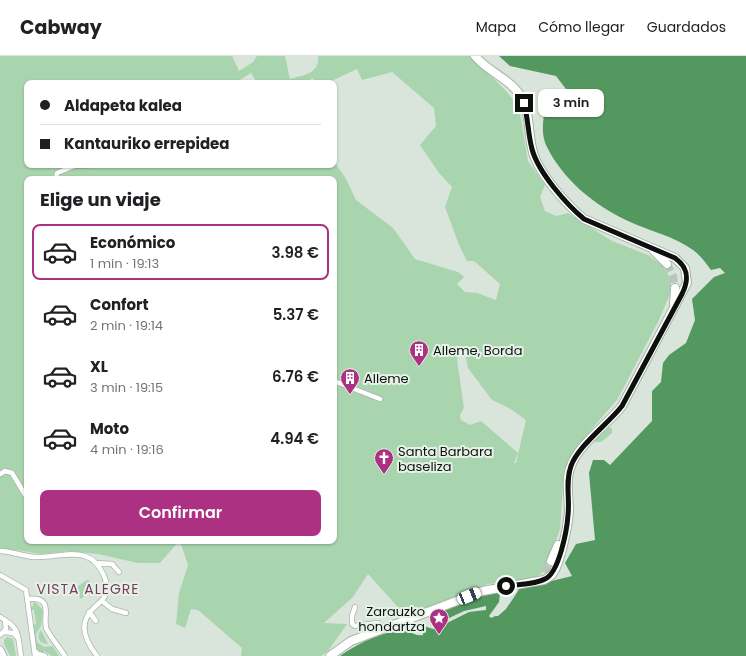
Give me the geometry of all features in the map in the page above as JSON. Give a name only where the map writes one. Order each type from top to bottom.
[{"type":"highway","points":[[330,656],[347,643],[483,591],[544,580],[553,572],[568,516],[569,473],[573,460],[580,450],[609,422],[622,406],[687,283],[686,272],[682,264],[675,258],[584,219],[573,210],[538,164],[532,149],[526,111],[520,96],[510,85],[483,65],[475,56]]},
{"type":"highway","points":[[650,248],[667,264]]},
{"type":"highway","points":[[671,314],[675,288]]},
{"type":"highway","points":[[551,561],[566,526]]},
{"type":"highway","points":[[533,582],[541,579],[545,573]]},
{"type":"main road","points":[[0,650],[3,656]]},
{"type":"street","points":[[56,176],[57,173],[69,168]]},
{"type":"street","points":[[337,381],[380,399]]},
{"type":"street","points":[[0,474],[5,472],[12,473],[24,493]]},
{"type":"street","points":[[0,550],[27,557],[84,555],[96,564],[106,580],[105,595],[102,600],[89,612],[84,622],[84,633],[98,656]]},
{"type":"street","points":[[96,564],[112,564],[119,572]]},
{"type":"street","points":[[0,574],[25,588],[28,599],[35,656]]},
{"type":"street","points":[[28,599],[36,599],[44,604],[47,612],[46,628],[65,656]]},
{"type":"street","points":[[102,600],[112,609],[126,613]]},
{"type":"street","points":[[355,607],[352,616],[352,624],[355,626],[378,623],[380,630]]},
{"type":"street","points":[[89,612],[96,621]]},
{"type":"street","points":[[0,617],[14,626],[21,656]]},
{"type":"street","points":[[5,621],[6,625],[2,634],[13,633],[18,639]]},
{"type":"street","points":[[34,650],[42,656]]},
{"type":"shaded area","points":[[0,56],[232,56],[239,71],[253,62],[257,56],[285,56],[290,79],[310,73],[316,67],[318,56],[471,56],[506,91],[519,107],[528,161],[545,185],[540,197],[545,211],[556,216],[568,213],[612,241],[648,255],[663,266],[669,276],[672,289],[659,320],[617,400],[590,431],[564,470],[560,529],[549,560],[541,574],[532,580],[488,584],[406,616],[368,574],[353,597],[324,623],[347,624],[328,651],[321,656],[241,656],[242,648],[198,610],[191,609],[185,628],[176,624],[179,593],[188,565],[181,544],[337,544],[337,176],[24,176],[24,544],[176,544],[160,563],[138,563],[98,554],[70,551],[41,554],[16,550],[14,553],[0,549]],"holes":[[[357,69],[362,80],[392,72],[434,108],[436,126],[420,145],[439,173],[452,187],[445,207],[459,245],[467,261],[474,261],[500,284],[496,300],[477,293],[465,292],[457,284],[464,277],[458,272],[415,259],[393,228],[356,200],[346,179],[337,166],[337,168],[24,168],[24,80],[240,80],[251,73],[255,80],[310,80],[312,78],[314,80],[333,80]],[[466,346],[470,347],[465,352],[468,368],[492,400],[509,408],[526,420],[516,463],[514,463],[518,453],[481,421],[470,425],[461,420],[460,415],[464,408],[457,360],[460,349]]]},
{"type":"shaded area","points":[[499,56],[746,56],[746,656],[340,656],[362,643],[386,633],[406,630],[417,635],[423,635],[424,626],[433,629],[437,628],[469,612],[486,610],[486,606],[464,611],[445,620],[442,611],[486,594],[499,592],[499,602],[489,616],[491,618],[504,610],[519,589],[572,576],[565,563],[576,544],[595,540],[589,473],[593,460],[604,460],[610,465],[652,421],[652,391],[661,382],[663,363],[669,355],[686,343],[695,320],[692,299],[714,277],[725,273],[720,268],[711,270],[698,254],[686,245],[670,237],[636,225],[604,208],[570,180],[553,157],[544,141],[543,127],[545,109],[582,110],[556,76],[510,66]]},
{"type":"shaded area","points":[[609,427],[612,428],[612,433],[601,442],[593,442]]},
{"type":"shaded area","points":[[87,580],[90,581],[92,589],[81,599],[74,589]]},
{"type":"shaded area","points":[[35,602],[43,610],[41,626],[36,634],[37,642],[44,647],[53,646],[59,656],[52,656],[44,651],[43,654],[36,650],[33,625],[36,624],[34,610],[31,610],[30,607],[33,606],[33,603]]},
{"type":"shaded area","points":[[41,630],[48,644],[43,643],[38,638]]},
{"type":"shaded area","points":[[7,637],[13,639],[16,656],[10,656],[4,644],[4,640]]},
{"type":"pier","points":[[519,589],[506,609],[498,616],[494,616],[504,608],[516,590]]},
{"type":"tunnel","points":[[667,264],[673,276],[675,288]]},
{"type":"tunnel","points":[[545,573],[551,561]]},
{"type":"place","name":"Alleme, Borda","points":[[419,367]]},
{"type":"place","name":"Alleme","points":[[350,395]]},
{"type":"place","name":"Santa Barbara baseliza","points":[[384,475]]},
{"type":"place","name":"Zarauzko hondartza","points":[[439,635]]},
{"type":"district","name":"VISTA ALEGRE","points":[[88,589]]},
{"type":"route","points":[[506,586],[544,580],[550,577],[555,570],[569,510],[568,480],[570,466],[580,450],[609,422],[622,406],[682,294],[688,278],[685,268],[675,258],[584,219],[573,210],[542,171],[534,156],[524,103]]}]
